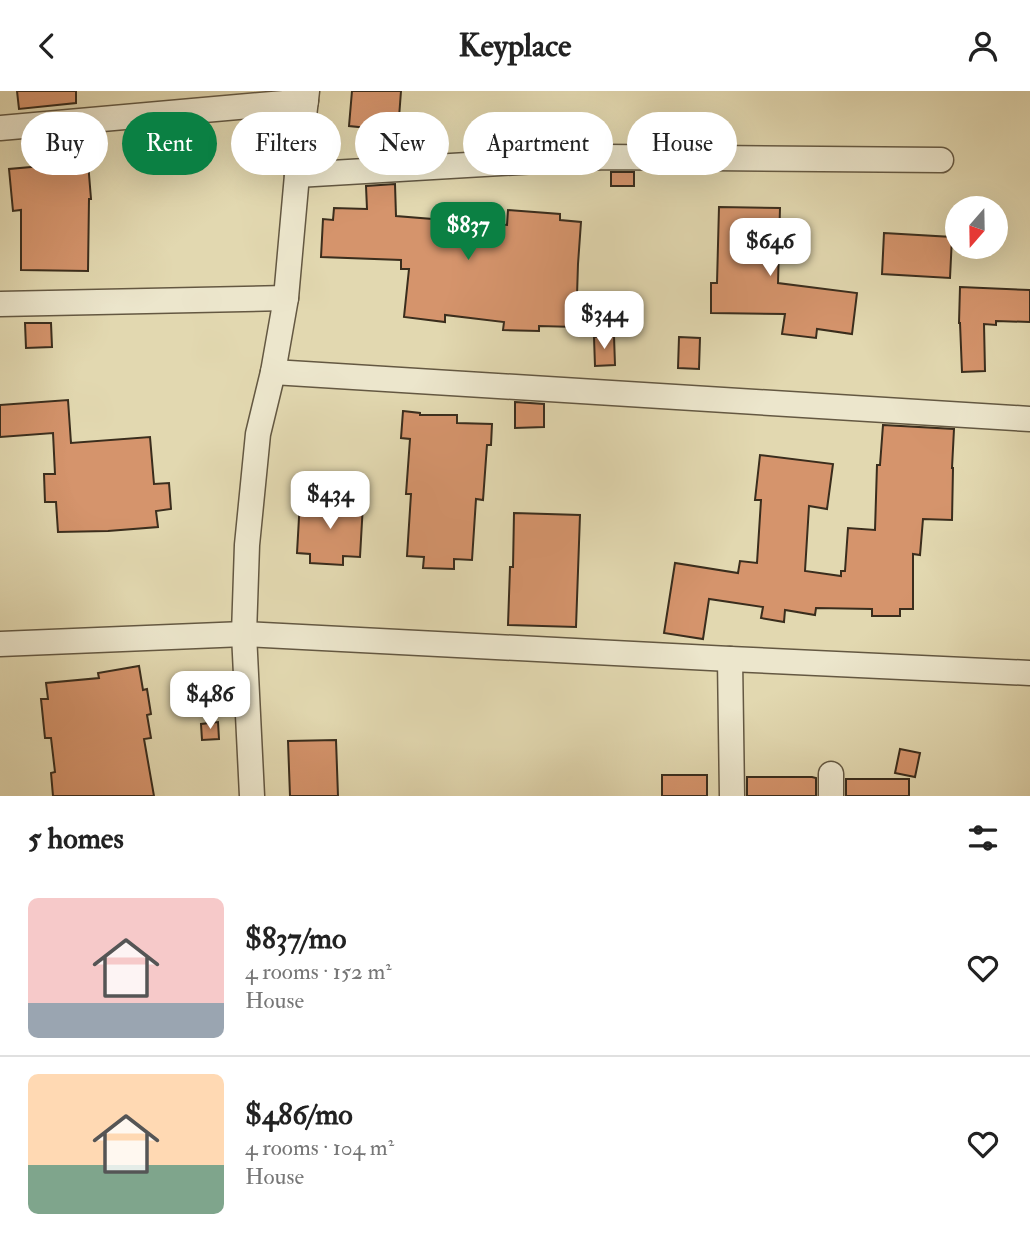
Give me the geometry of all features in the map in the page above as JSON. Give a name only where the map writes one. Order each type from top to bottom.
[{"type":"street","points":[[0,128],[307,96]]},
{"type":"street","points":[[341,172],[605,157],[942,160]]},
{"type":"street","points":[[252,796],[244,633],[247,545],[258,434],[273,372],[286,298],[297,175]]},
{"type":"street","points":[[0,304],[286,298]]},
{"type":"street","points":[[273,372],[1030,419]]},
{"type":"street","points":[[0,644],[244,633],[1030,673]]},
{"type":"street","points":[[730,659],[732,796]]},
{"type":"building","points":[[17,91],[76,91],[76,103],[19,109]]},
{"type":"building","points":[[352,91],[401,91],[399,112],[355,112],[355,127],[349,126]]},
{"type":"building","points":[[21,168],[21,175],[89,175],[91,199],[88,271],[21,270],[21,210],[13,211],[9,169]]},
{"type":"building","points":[[613,172],[634,175],[634,186],[611,186]]},
{"type":"building","points":[[395,184],[396,216],[507,225],[508,210],[560,214],[560,220],[581,222],[576,327],[539,326],[539,331],[503,330],[504,322],[445,315],[445,322],[404,317],[409,269],[401,269],[401,260],[321,257],[323,219],[333,220],[334,208],[367,209],[366,186]]},
{"type":"building","points":[[719,207],[780,208],[778,283],[857,293],[852,334],[817,329],[816,338],[782,334],[785,314],[711,313],[711,283],[717,283]]},
{"type":"building","points":[[884,233],[945,237],[945,259],[951,259],[950,278],[882,274]]},
{"type":"building","points":[[960,287],[1030,290],[1030,322],[996,321],[996,325],[984,324],[985,371],[962,372]]},
{"type":"building","points":[[25,323],[51,323],[52,347],[26,348]]},
{"type":"building","points":[[614,336],[615,365],[595,366],[594,337]]},
{"type":"building","points":[[679,337],[700,338],[699,369],[678,368]]},
{"type":"building","points":[[68,400],[71,443],[150,437],[154,484],[169,483],[171,509],[156,511],[158,527],[58,532],[56,502],[45,502],[44,474],[55,474],[53,433],[0,437],[0,405]]},
{"type":"building","points":[[515,402],[544,404],[544,427],[515,428]]},
{"type":"building","points":[[403,411],[420,415],[457,415],[457,423],[492,424],[491,445],[487,445],[483,500],[476,499],[472,560],[454,559],[454,569],[423,568],[424,557],[407,556],[411,494],[406,494],[410,439],[401,438]]},
{"type":"building","points":[[883,425],[954,429],[952,520],[923,519],[920,555],[913,554],[913,609],[900,609],[900,616],[872,616],[872,609],[816,608],[815,615],[785,610],[784,622],[761,618],[763,607],[709,599],[703,639],[664,633],[675,563],[738,573],[740,561],[757,563],[761,500],[755,500],[760,455],[833,464],[827,509],[809,506],[805,571],[841,576],[841,571],[845,571],[848,528],[875,530],[877,465],[880,465]]},
{"type":"building","points":[[300,500],[363,504],[360,557],[343,556],[343,565],[310,563],[310,554],[297,553]]},
{"type":"building","points":[[514,513],[580,515],[576,627],[508,625]]},
{"type":"building","points":[[139,666],[143,690],[147,689],[151,714],[147,715],[151,738],[144,739],[154,796],[53,796],[51,773],[55,772],[51,738],[45,738],[41,699],[48,699],[46,683],[99,678],[98,673]]},
{"type":"building","points":[[218,722],[219,739],[202,740],[201,724]]},
{"type":"building","points":[[336,740],[338,796],[290,796],[288,741]]},
{"type":"building","points":[[900,749],[920,753],[915,777],[895,773]]},
{"type":"building","points":[[662,775],[707,775],[707,796],[662,796]]},
{"type":"building","points":[[747,777],[816,778],[816,796],[747,796]]},
{"type":"building","points":[[846,779],[909,779],[909,796],[846,796]]}]
